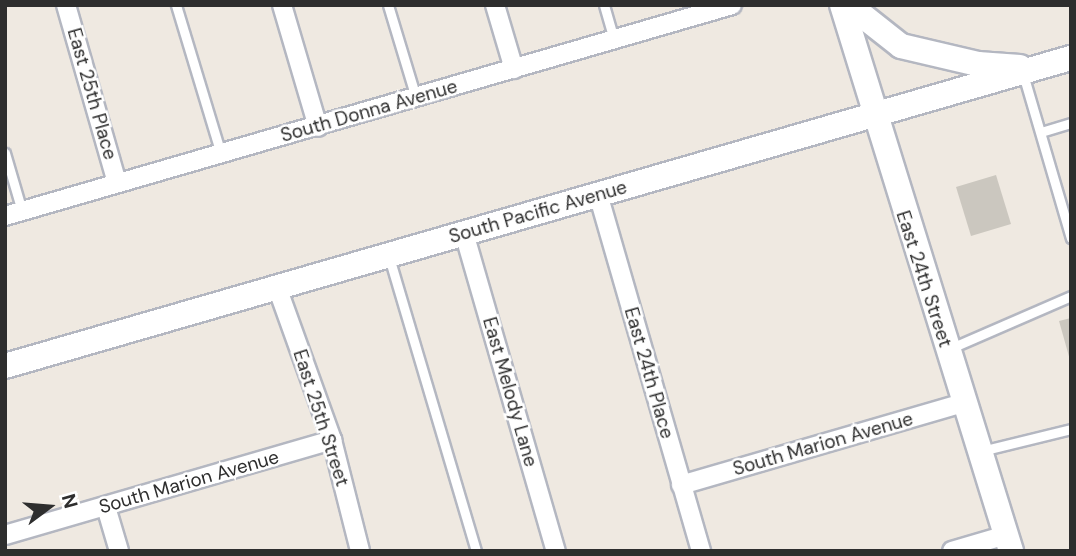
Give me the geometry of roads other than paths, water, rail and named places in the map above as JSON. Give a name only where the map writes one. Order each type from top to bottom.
[{"type":"main road","name":"East 24th Street","points":[[842,5],[873,116],[1009,543]]},
{"type":"main road","points":[[849,5],[901,46],[932,56],[1030,70]]},
{"type":"main road","name":"South Pacific Avenue","points":[[5,366],[1071,58]]},
{"type":"street","name":"East 25th Place","points":[[66,5],[117,183]]},
{"type":"street","points":[[282,5],[318,127]]},
{"type":"street","points":[[495,5],[514,69]]},
{"type":"street","name":"South Donna Avenue","points":[[14,214],[614,40],[710,8],[732,5]]},
{"type":"street","name":"East 24th Place","points":[[598,194],[701,551]]},
{"type":"street","name":"East Melody Lane","points":[[464,233],[556,551]]},
{"type":"street","name":"East 25th Street","points":[[277,287],[332,440],[360,551]]},
{"type":"street","name":"South Marion Avenue","points":[[681,485],[964,404]]},
{"type":"street","name":"South Marion Avenue","points":[[5,535],[332,440]]},
{"type":"street","points":[[106,507],[119,551]]},
{"type":"street","points":[[952,551],[1009,543]]},
{"type":"lane","points":[[176,5],[221,155]]},
{"type":"lane","points":[[388,5],[416,98]]},
{"type":"lane","points":[[604,5],[614,40]]},
{"type":"lane","points":[[1030,70],[1041,132],[1071,238]]},
{"type":"lane","points":[[1041,132],[1071,123]]},
{"type":"lane","points":[[5,153],[14,214]]},
{"type":"lane","points":[[388,255],[476,551]]},
{"type":"lane","points":[[947,349],[1071,296]]},
{"type":"lane","points":[[980,452],[1071,429]]}]
